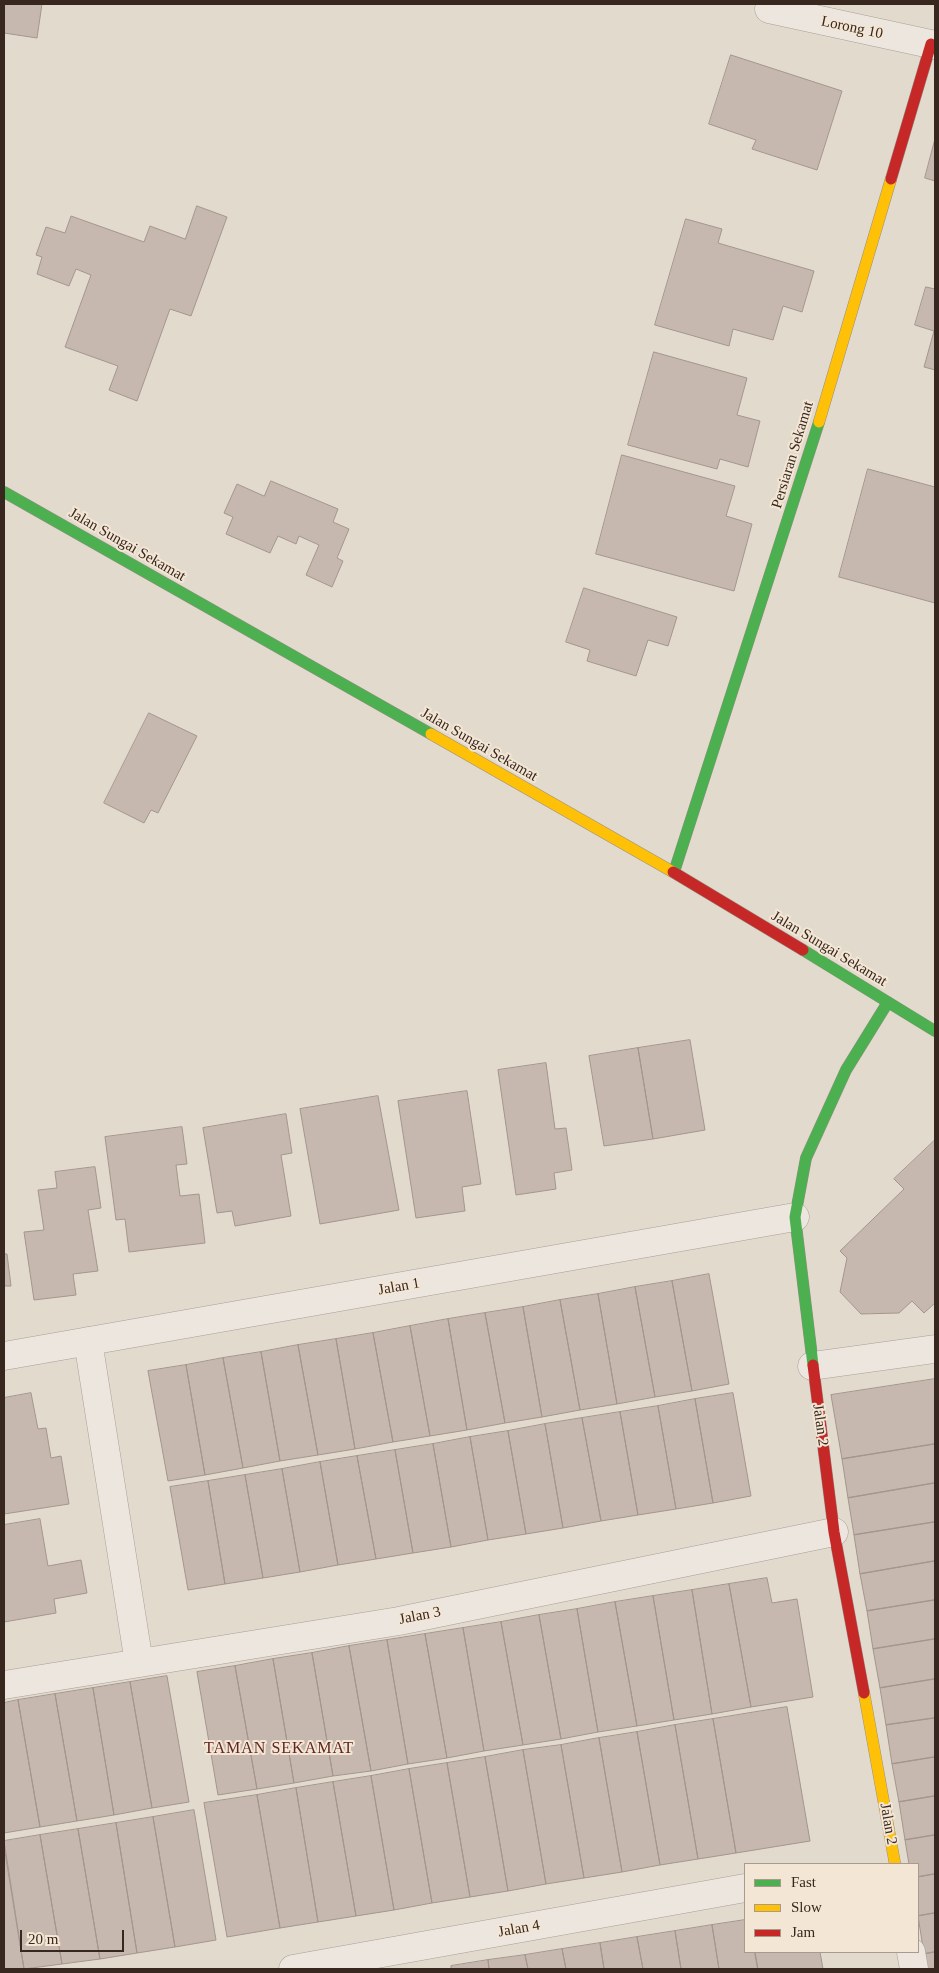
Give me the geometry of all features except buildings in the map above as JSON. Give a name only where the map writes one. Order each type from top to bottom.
[{"type":"street","name":"Lorong 10","points":[[768,9],[933,45]]},
{"type":"street","name":"Persiaran Sekamat","points":[[674,872],[813,444],[933,45]]},
{"type":"street","name":"Jalan Sungai Sekamat","points":[[4,492],[674,872],[935,1030]]},
{"type":"street","name":"Jalan 2","points":[[888,1002],[846,1070],[806,1158],[795,1217],[834,1532],[890,1863]]},
{"type":"street","name":"Jalan 1","points":[[4,1356],[795,1217]]},
{"type":"street","points":[[88,1341],[139,1663]]},
{"type":"street","points":[[812,1366],[935,1349]]},
{"type":"street","name":"Jalan 3","points":[[4,1685],[399,1621],[834,1532]]},
{"type":"street","name":"Jalan 4","points":[[293,1969],[744,1888]]},
{"type":"street","points":[[911,1953],[914,1969]]},
{"type":"traffic: fast","points":[[674,872],[819,422]]},
{"type":"traffic: fast","points":[[4,492],[431,734]]},
{"type":"traffic: fast","points":[[803,950],[935,1031]]},
{"type":"traffic: fast","points":[[813,1365],[795,1217],[806,1158],[846,1070],[888,1002]]},
{"type":"traffic: slow","points":[[819,422],[891,179]]},
{"type":"traffic: slow","points":[[431,734],[673,872]]},
{"type":"traffic: slow","points":[[864,1693],[895,1863]]},
{"type":"traffic: jam","points":[[891,179],[931,44]]},
{"type":"traffic: jam","points":[[673,872],[803,950]]},
{"type":"traffic: jam","points":[[813,1365],[834,1532],[864,1693]]},
{"type":"district","name":"TAMAN SEKAMAT","points":[[279,1749]]}]
